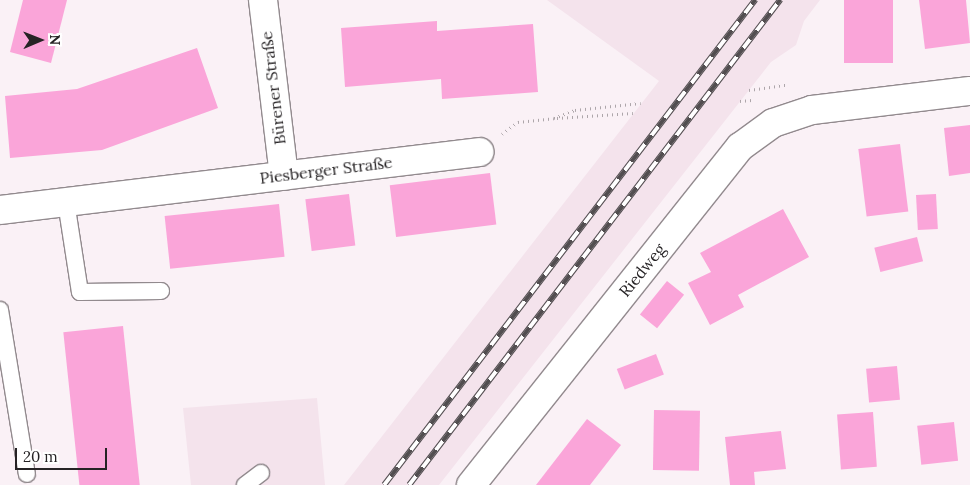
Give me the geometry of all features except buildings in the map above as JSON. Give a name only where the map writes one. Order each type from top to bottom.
[{"type":"street","name":"Bürener Straße","points":[[263,0],[284,176]]},
{"type":"street","name":"Riedweg","points":[[471,485],[740,147],[773,123],[812,110],[970,91]]},
{"type":"street","name":"Piesberger Straße","points":[[0,210],[480,152]]},
{"type":"lane","points":[[66,202],[80,292],[161,291]]},
{"type":"lane","points":[[0,310],[27,474]]},
{"type":"lane","points":[[245,485],[261,473]]},
{"type":"path","points":[[554,118],[575,110],[640,103]]},
{"type":"path","points":[[480,152],[518,122],[554,118],[576,119],[633,113]]},
{"type":"shaded area","points":[[547,0],[820,0],[804,21],[796,45],[771,62],[439,485],[344,485],[659,81]]},
{"type":"shaded area","points":[[317,398],[325,485],[191,485],[183,408]]},
{"type":"railway","points":[[384,485],[755,0]]},
{"type":"railway","points":[[409,485],[780,0]]}]
